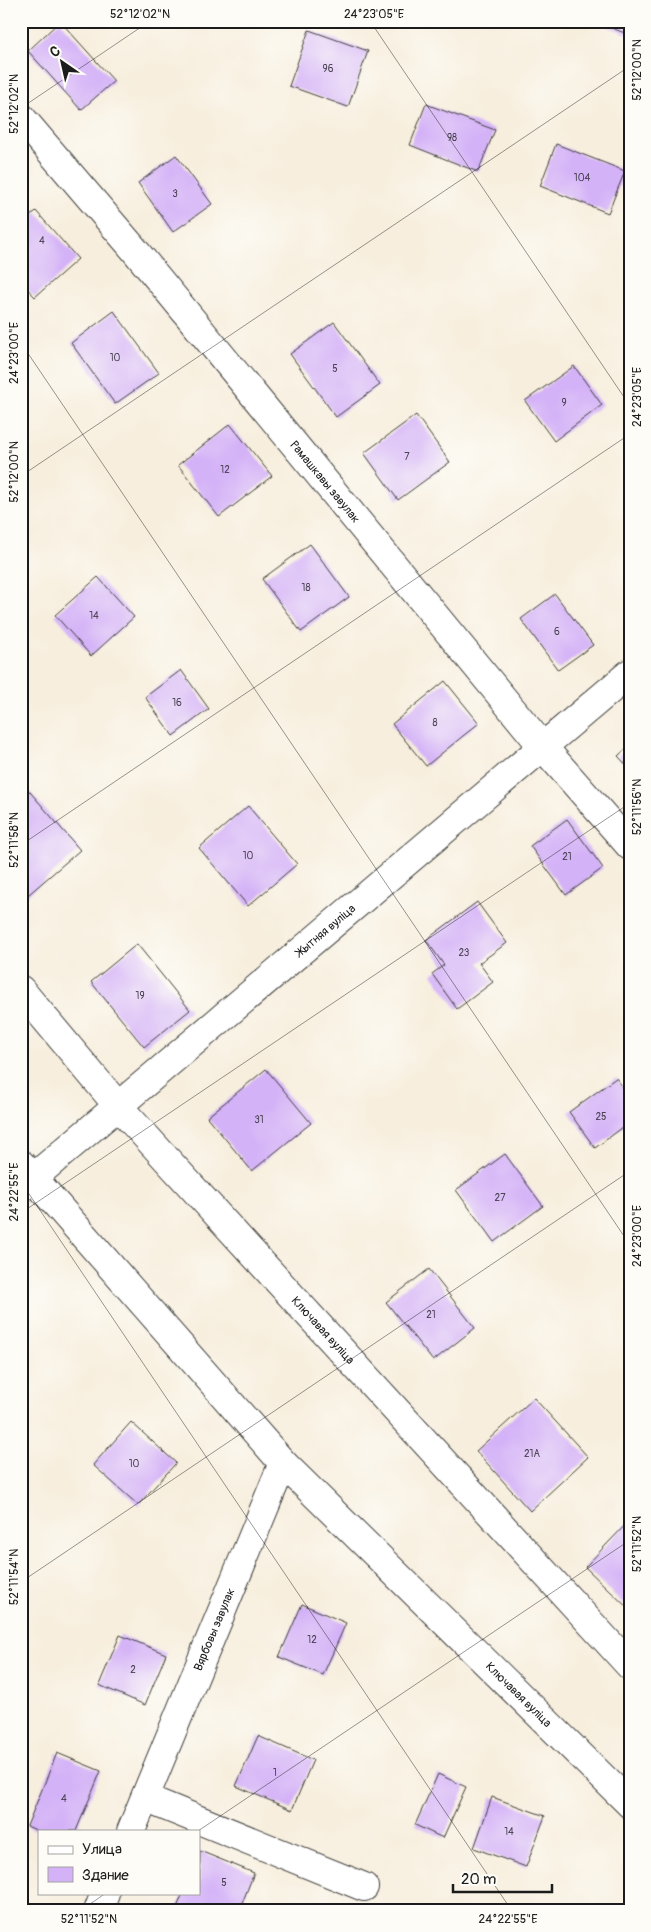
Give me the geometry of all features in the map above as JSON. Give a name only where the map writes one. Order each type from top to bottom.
[{"type":"street","name":"Рамашкавы завулак","points":[[21,117],[133,248],[543,747],[630,846]]},
{"type":"street","name":"Жытняя вуліца","points":[[25,1177],[118,1106],[630,673]]},
{"type":"street","name":"Ключавая вуліца","points":[[21,990],[118,1106],[630,1666]]},
{"type":"street","name":"Ключавая вуліца","points":[[25,1177],[283,1463],[630,1804]]},
{"type":"street","name":"Вярбовы завулак","points":[[131,1830],[283,1463]]},
{"type":"street","points":[[145,1798],[364,1887]]},
{"type":"street","points":[[98,1911],[106,1894]]},
{"type":"building","points":[[60,21],[114,81],[81,110],[28,51]]},
{"type":"building","points":[[606,21],[630,21],[630,35],[604,25]]},
{"type":"building","points":[[309,30],[368,51],[348,107],[289,86]]},
{"type":"building","points":[[426,104],[495,130],[478,172],[410,145]]},
{"type":"building","points":[[556,144],[625,171],[608,213],[540,186]]},
{"type":"building","points":[[176,155],[212,204],[173,232],[138,183]]},
{"type":"building","points":[[36,211],[78,259],[35,297],[21,282],[21,224]]},
{"type":"building","points":[[114,311],[159,373],[115,404],[71,343]]},
{"type":"building","points":[[334,322],[380,385],[336,417],[290,354]]},
{"type":"building","points":[[574,366],[602,405],[554,441],[525,401]]},
{"type":"building","points":[[416,415],[450,462],[398,500],[364,453]]},
{"type":"building","points":[[230,424],[272,476],[219,517],[178,465]]},
{"type":"building","points":[[310,544],[349,597],[301,632],[262,579]]},
{"type":"building","points":[[98,577],[134,617],[91,656],[55,615]]},
{"type":"building","points":[[555,594],[593,645],[558,670],[521,619]]},
{"type":"building","points":[[181,670],[209,709],[173,736],[145,697]]},
{"type":"building","points":[[445,681],[479,723],[426,766],[392,724]]},
{"type":"building","points":[[630,745],[630,769],[618,756]]},
{"type":"building","points":[[24,785],[80,850],[21,901],[21,788]]},
{"type":"building","points":[[248,806],[297,864],[248,906],[199,848]]},
{"type":"building","points":[[567,819],[603,868],[566,895],[530,846]]},
{"type":"building","points":[[477,902],[507,943],[479,963],[493,982],[457,1009],[432,974],[444,965],[426,940]]},
{"type":"building","points":[[137,944],[190,1010],[144,1047],[91,982]]},
{"type":"building","points":[[266,1069],[311,1123],[252,1171],[207,1117]]},
{"type":"building","points":[[616,1078],[630,1097],[630,1122],[595,1148],[569,1112]]},
{"type":"building","points":[[505,1154],[543,1206],[494,1242],[456,1190]]},
{"type":"building","points":[[429,1269],[475,1328],[433,1361],[386,1302]]},
{"type":"building","points":[[534,1398],[588,1457],[530,1511],[476,1451]]},
{"type":"building","points":[[131,1422],[176,1463],[138,1505],[93,1465]]},
{"type":"building","points":[[630,1520],[630,1610],[585,1567]]},
{"type":"building","points":[[302,1604],[346,1623],[323,1675],[279,1657]]},
{"type":"building","points":[[120,1635],[166,1654],[145,1705],[99,1685]]},
{"type":"building","points":[[258,1736],[313,1760],[292,1810],[236,1786]]},
{"type":"building","points":[[57,1753],[101,1771],[76,1830],[38,1831],[27,1826]]},
{"type":"building","points":[[438,1774],[466,1787],[443,1838],[415,1825]]},
{"type":"building","points":[[492,1797],[545,1816],[526,1867],[474,1848]]},
{"type":"building","points":[[200,1851],[254,1873],[239,1911],[176,1910],[183,1894],[200,1894]]},
{"type":"building","points":[[21,1899],[47,1911],[21,1911]]}]
